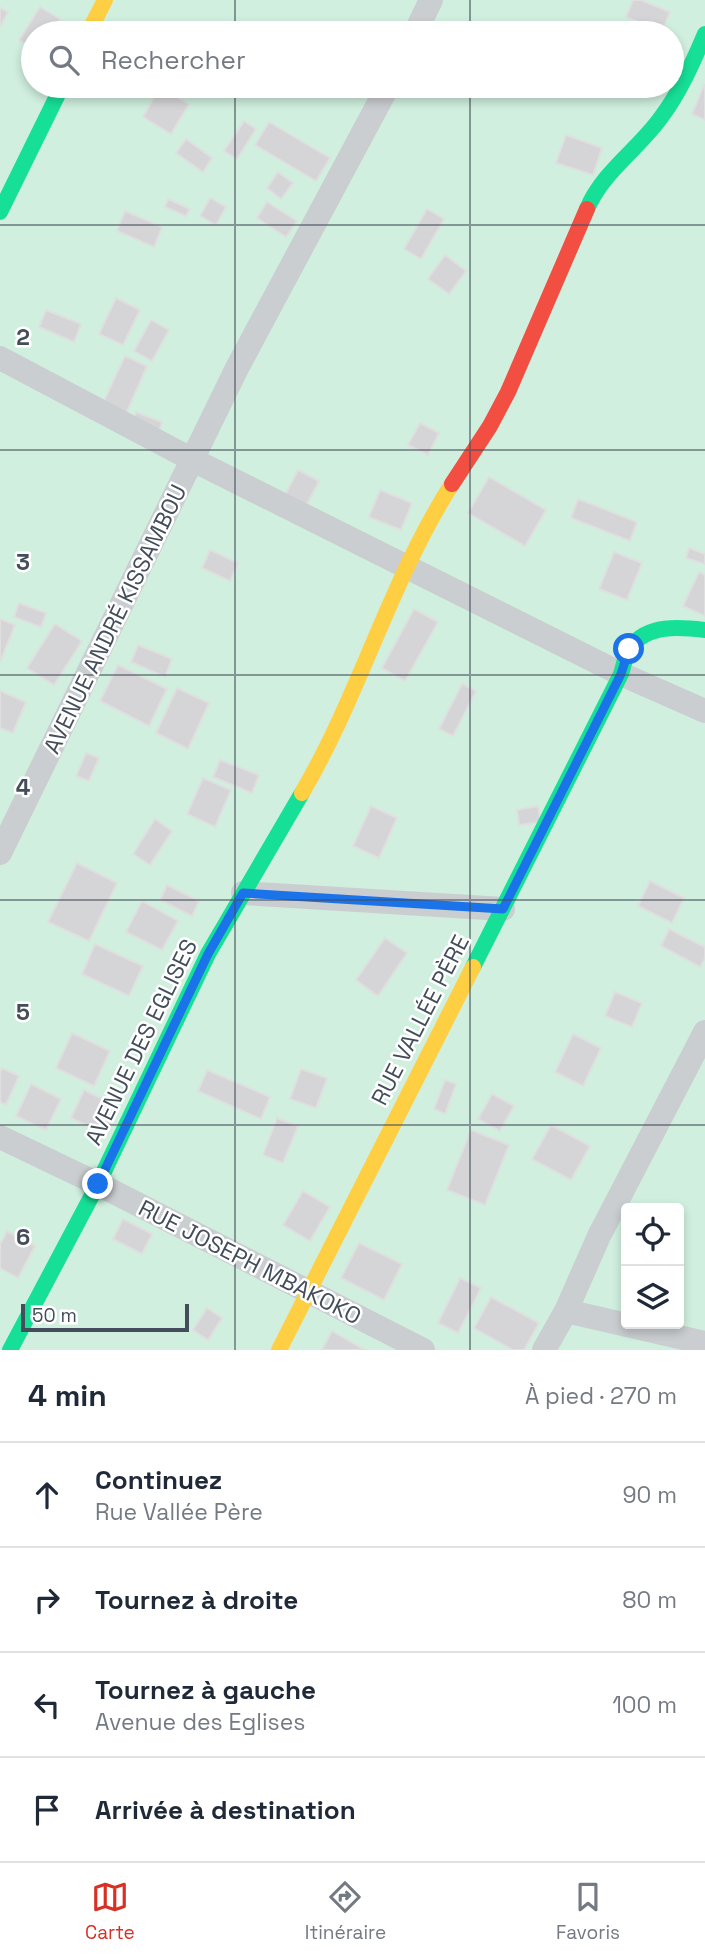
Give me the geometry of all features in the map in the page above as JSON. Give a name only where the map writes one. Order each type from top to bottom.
[{"type":"main road","points":[[94,21],[105,0]]},
{"type":"main road","name":"AVENUE DES EGLISES","points":[[684,79],[705,34]]},
{"type":"main road","points":[[0,212],[56,98]]},
{"type":"main road","name":"AVENUE DES EGLISES","points":[[10,1350],[98,1184],[208,954],[312,778],[406,566],[508,392],[592,197],[610,173],[662,117],[673,98]]},
{"type":"main road","name":"RUE VALLÉE PÈRE","points":[[279,1350],[621,674],[629,649],[640,637],[655,630],[705,630]]},
{"type":"street","points":[[421,21],[431,0]]},
{"type":"street","name":"AVENUE ANDRÉ KISSAMBOU","points":[[0,853],[243,356],[382,98]]},
{"type":"street","points":[[0,358],[193,460],[621,674],[705,711]]},
{"type":"street","points":[[243,893],[503,909]]},
{"type":"street","points":[[544,1350],[566,1311],[599,1236],[705,1032]]},
{"type":"street","name":"RUE JOSEPH MBAKOKO","points":[[0,1137],[423,1350]]},
{"type":"street","points":[[566,1311],[705,1343]]},
{"type":"green space","points":[[0,0],[705,0],[705,1350],[0,1350]]},
{"type":"building","points":[[633,0],[641,0],[670,12],[666,21],[636,21],[626,17]]},
{"type":"building","points":[[40,7],[60,19],[59,21],[31,21]]},
{"type":"building","points":[[0,8],[8,12],[0,27]]},
{"type":"building","points":[[705,85],[705,120],[692,114]]},
{"type":"building","points":[[154,98],[179,98],[189,104],[171,134],[143,117]]},
{"type":"building","points":[[244,121],[256,129],[237,159],[224,151]]},
{"type":"building","points":[[269,122],[330,158],[316,181],[255,145]]},
{"type":"building","points":[[566,135],[602,148],[593,175],[556,163]]},
{"type":"building","points":[[186,139],[212,158],[203,172],[176,153]]},
{"type":"building","points":[[278,172],[293,183],[281,199],[267,188]]},
{"type":"building","points":[[210,198],[226,207],[216,225],[200,216]]},
{"type":"building","points":[[168,199],[190,209],[186,216],[165,207]]},
{"type":"building","points":[[267,202],[297,221],[286,237],[257,218]]},
{"type":"building","points":[[427,209],[444,219],[421,259],[404,249]]},
{"type":"building","points":[[125,211],[162,227],[154,247],[117,231]]},
{"type":"building","points":[[445,255],[466,271],[449,294],[428,279]]},
{"type":"building","points":[[116,298],[140,310],[123,345],[99,334]]},
{"type":"building","points":[[46,310],[81,324],[74,342],[39,327]]},
{"type":"building","points":[[151,320],[169,330],[152,361],[134,351]]},
{"type":"building","points":[[125,356],[147,366],[125,416],[102,405]]},
{"type":"building","points":[[136,412],[162,422],[159,432],[132,423]]},
{"type":"building","points":[[420,423],[439,433],[428,455],[408,445]]},
{"type":"building","points":[[298,470],[319,481],[306,506],[285,495]]},
{"type":"building","points":[[489,477],[546,510],[525,546],[468,513]]},
{"type":"building","points":[[380,490],[412,503],[401,530],[369,517]]},
{"type":"building","points":[[578,499],[637,522],[630,541],[571,518]]},
{"type":"building","points":[[689,548],[705,554],[705,564],[686,558]]},
{"type":"building","points":[[210,550],[238,563],[230,581],[202,568]]},
{"type":"building","points":[[614,552],[642,563],[627,600],[599,589]]},
{"type":"building","points":[[699,572],[705,575],[705,616],[683,606]]},
{"type":"building","points":[[19,603],[46,613],[41,627],[14,617]]},
{"type":"building","points":[[414,609],[438,622],[405,681],[382,668]]},
{"type":"building","points":[[0,619],[15,625],[0,662]]},
{"type":"building","points":[[55,624],[82,641],[54,685],[27,668]]},
{"type":"building","points":[[138,645],[172,659],[165,677],[131,662]]},
{"type":"building","points":[[118,665],[167,689],[149,726],[100,701]]},
{"type":"building","points":[[462,684],[476,691],[453,736],[439,729]]},
{"type":"building","points":[[177,688],[209,703],[188,749],[156,733]]},
{"type":"building","points":[[0,691],[26,702],[13,733],[0,728]]},
{"type":"building","points":[[86,753],[99,758],[89,781],[76,776]]},
{"type":"building","points":[[220,760],[259,775],[252,793],[213,777]]},
{"type":"building","points":[[203,778],[231,790],[215,827],[187,814]]},
{"type":"building","points":[[371,806],[397,818],[379,858],[353,846]]},
{"type":"building","points":[[538,806],[541,822],[519,825],[517,810]]},
{"type":"building","points":[[155,819],[172,831],[150,865],[133,854]]},
{"type":"building","points":[[77,863],[117,883],[89,941],[48,922]]},
{"type":"building","points":[[650,881],[684,898],[672,923],[638,906]]},
{"type":"building","points":[[167,885],[199,901],[192,916],[160,900]]},
{"type":"building","points":[[142,901],[178,921],[162,950],[126,932]]},
{"type":"building","points":[[669,929],[705,947],[705,958],[700,967],[661,946]]},
{"type":"building","points":[[385,938],[407,953],[378,996],[356,980]]},
{"type":"building","points":[[95,944],[143,966],[129,996],[82,974]]},
{"type":"building","points":[[615,992],[642,1003],[632,1027],[605,1016]]},
{"type":"building","points":[[72,1033],[110,1051],[94,1086],[56,1068]]},
{"type":"building","points":[[573,1034],[601,1048],[583,1086],[555,1072]]},
{"type":"building","points":[[2,1068],[19,1076],[6,1105],[0,1102]]},
{"type":"building","points":[[301,1069],[327,1078],[316,1108],[290,1099]]},
{"type":"building","points":[[207,1070],[270,1097],[261,1119],[198,1091]]},
{"type":"building","points":[[445,1080],[456,1084],[445,1114],[434,1109]]},
{"type":"building","points":[[31,1084],[61,1099],[46,1130],[16,1116]]},
{"type":"building","points":[[84,1090],[119,1107],[107,1135],[71,1118]]},
{"type":"building","points":[[492,1094],[514,1106],[500,1131],[478,1119]]},
{"type":"building","points":[[277,1118],[298,1126],[283,1163],[263,1155]]},
{"type":"building","points":[[551,1125],[590,1146],[571,1180],[532,1159]]},
{"type":"building","points":[[471,1130],[509,1145],[485,1205],[447,1190]]},
{"type":"building","points":[[303,1191],[330,1207],[310,1241],[283,1225]]},
{"type":"building","points":[[123,1219],[152,1234],[142,1254],[113,1239]]},
{"type":"building","points":[[7,1231],[35,1246],[18,1278],[0,1268],[0,1245]]},
{"type":"building","points":[[359,1243],[402,1264],[384,1300],[341,1278]]},
{"type":"building","points":[[460,1278],[481,1288],[458,1333],[438,1323]]},
{"type":"building","points":[[491,1297],[539,1323],[524,1350],[513,1350],[474,1328]]},
{"type":"building","points":[[207,1308],[222,1318],[208,1340],[193,1330]]},
{"type":"building","points":[[332,1331],[365,1350],[322,1350]]},
{"type":"traffic: fast","points":[[684,80],[705,34]]},
{"type":"traffic: fast","points":[[0,212],[56,98]]},
{"type":"traffic: fast","points":[[587,209],[602,183],[653,128],[674,98]]},
{"type":"traffic: fast","points":[[473,967],[621,674],[631,647],[646,634],[655,631],[675,628],[705,630]]},
{"type":"traffic: fast","points":[[10,1350],[98,1184],[208,954],[302,793]]},
{"type":"traffic: slow","points":[[94,21],[105,0]]},
{"type":"traffic: slow","points":[[302,793],[341,717],[411,559],[452,484]]},
{"type":"traffic: slow","points":[[279,1350],[473,967]]},
{"type":"traffic: jam","points":[[452,484],[490,426],[508,392],[587,209]]},
{"type":"route","points":[[98,1184],[208,954],[243,893],[503,909],[621,674],[629,649]]}]
